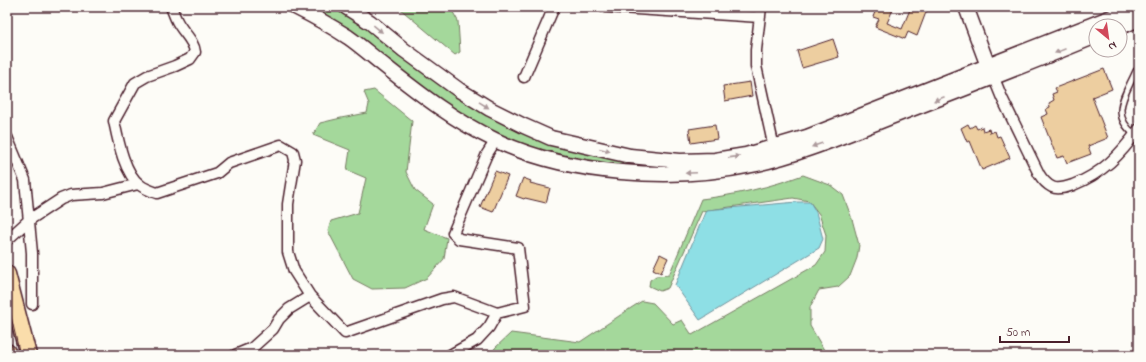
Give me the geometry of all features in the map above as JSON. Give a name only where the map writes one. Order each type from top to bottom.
[{"type":"main road","points":[[7,274],[28,355]]},
{"type":"street","points":[[172,7],[176,20],[194,45],[195,52],[190,59],[147,76],[135,83],[114,121],[121,155],[138,184],[156,193],[217,173],[229,163],[281,145],[293,152],[295,160],[288,204],[288,252],[294,271],[310,296],[346,333],[442,299],[454,297],[497,313],[525,306],[518,248],[459,239],[453,233],[487,154],[496,140]]},
{"type":"street","points":[[295,7],[318,19],[348,38],[440,108],[496,140],[546,159],[582,167],[626,172],[678,174],[710,172],[751,165],[813,147],[991,72],[1137,7]]},
{"type":"street","points":[[346,7],[370,22],[404,50],[459,90],[490,109],[550,138],[630,156],[680,161],[746,155],[774,148],[1088,39]]},
{"type":"street","points":[[524,77],[554,7]]},
{"type":"street","points":[[605,7],[760,12],[756,66],[774,148]]},
{"type":"street","points":[[966,7],[1002,98],[1044,182],[1053,188],[1065,188],[1087,180],[1102,170],[1137,132]]},
{"type":"street","points":[[1128,24],[1139,19]]},
{"type":"street","points":[[7,138],[24,180],[32,253],[32,304]]},
{"type":"street","points":[[7,240],[29,220],[61,199],[71,195],[103,193],[138,184]]},
{"type":"street","points":[[235,355],[252,348],[273,329],[279,319],[289,309],[310,296]]},
{"type":"street","points":[[450,355],[477,340],[489,327],[497,313]]},
{"type":"lane","points":[[1137,132],[1128,130],[1120,118],[1120,108],[1136,71],[1139,70]]},
{"type":"green space","points":[[306,7],[335,7],[370,29],[458,98],[490,117],[519,130],[694,169],[617,166],[544,153],[470,123]]},
{"type":"green space","points":[[398,7],[450,7],[458,21],[460,52],[455,55]]},
{"type":"green space","points":[[374,90],[412,121],[406,172],[415,190],[433,204],[424,229],[447,238],[444,259],[427,278],[405,288],[372,289],[353,279],[328,231],[331,221],[358,213],[366,178],[347,170],[350,150],[313,135],[320,123],[367,113],[369,104],[364,92]]},
{"type":"green space","points":[[803,175],[830,185],[843,195],[852,219],[859,245],[857,258],[850,276],[838,287],[819,290],[810,307],[810,326],[827,355],[491,355],[495,348],[511,333],[580,342],[642,301],[653,303],[673,324],[682,320],[692,335],[816,265],[825,252],[826,235],[819,214],[809,201],[793,198],[702,211],[668,288],[660,291],[649,286],[650,280],[656,276],[669,275],[701,199],[753,190]]},
{"type":"water","points":[[810,202],[816,212],[823,239],[819,248],[700,320],[675,285],[706,210]]},
{"type":"building","points":[[877,7],[894,7],[887,23],[902,29],[911,7],[928,7],[917,36],[908,32],[905,39],[875,27],[879,19],[873,17]]},
{"type":"building","points":[[833,39],[839,57],[802,68],[797,51]]},
{"type":"building","points":[[1104,69],[1112,89],[1092,97],[1108,138],[1088,146],[1091,154],[1067,163],[1064,156],[1057,158],[1041,117],[1048,114],[1046,109],[1050,107],[1049,103],[1054,100],[1052,94],[1057,92],[1055,88]]},
{"type":"building","points":[[750,82],[752,96],[725,101],[723,86]]},
{"type":"building","points":[[968,124],[970,128],[975,125],[977,129],[982,127],[983,131],[989,129],[990,133],[995,131],[997,137],[1000,136],[1010,158],[982,170],[970,141],[967,142],[961,128]]},
{"type":"building","points":[[715,125],[717,139],[691,143],[689,129]]},
{"type":"building","points":[[495,171],[508,176],[493,212],[480,207]]},
{"type":"building","points":[[523,178],[531,181],[530,183],[550,188],[546,203],[516,196]]},
{"type":"building","points":[[660,254],[668,258],[661,273],[653,269]]},
{"type":"tram line","points":[[7,299],[20,355]]}]
